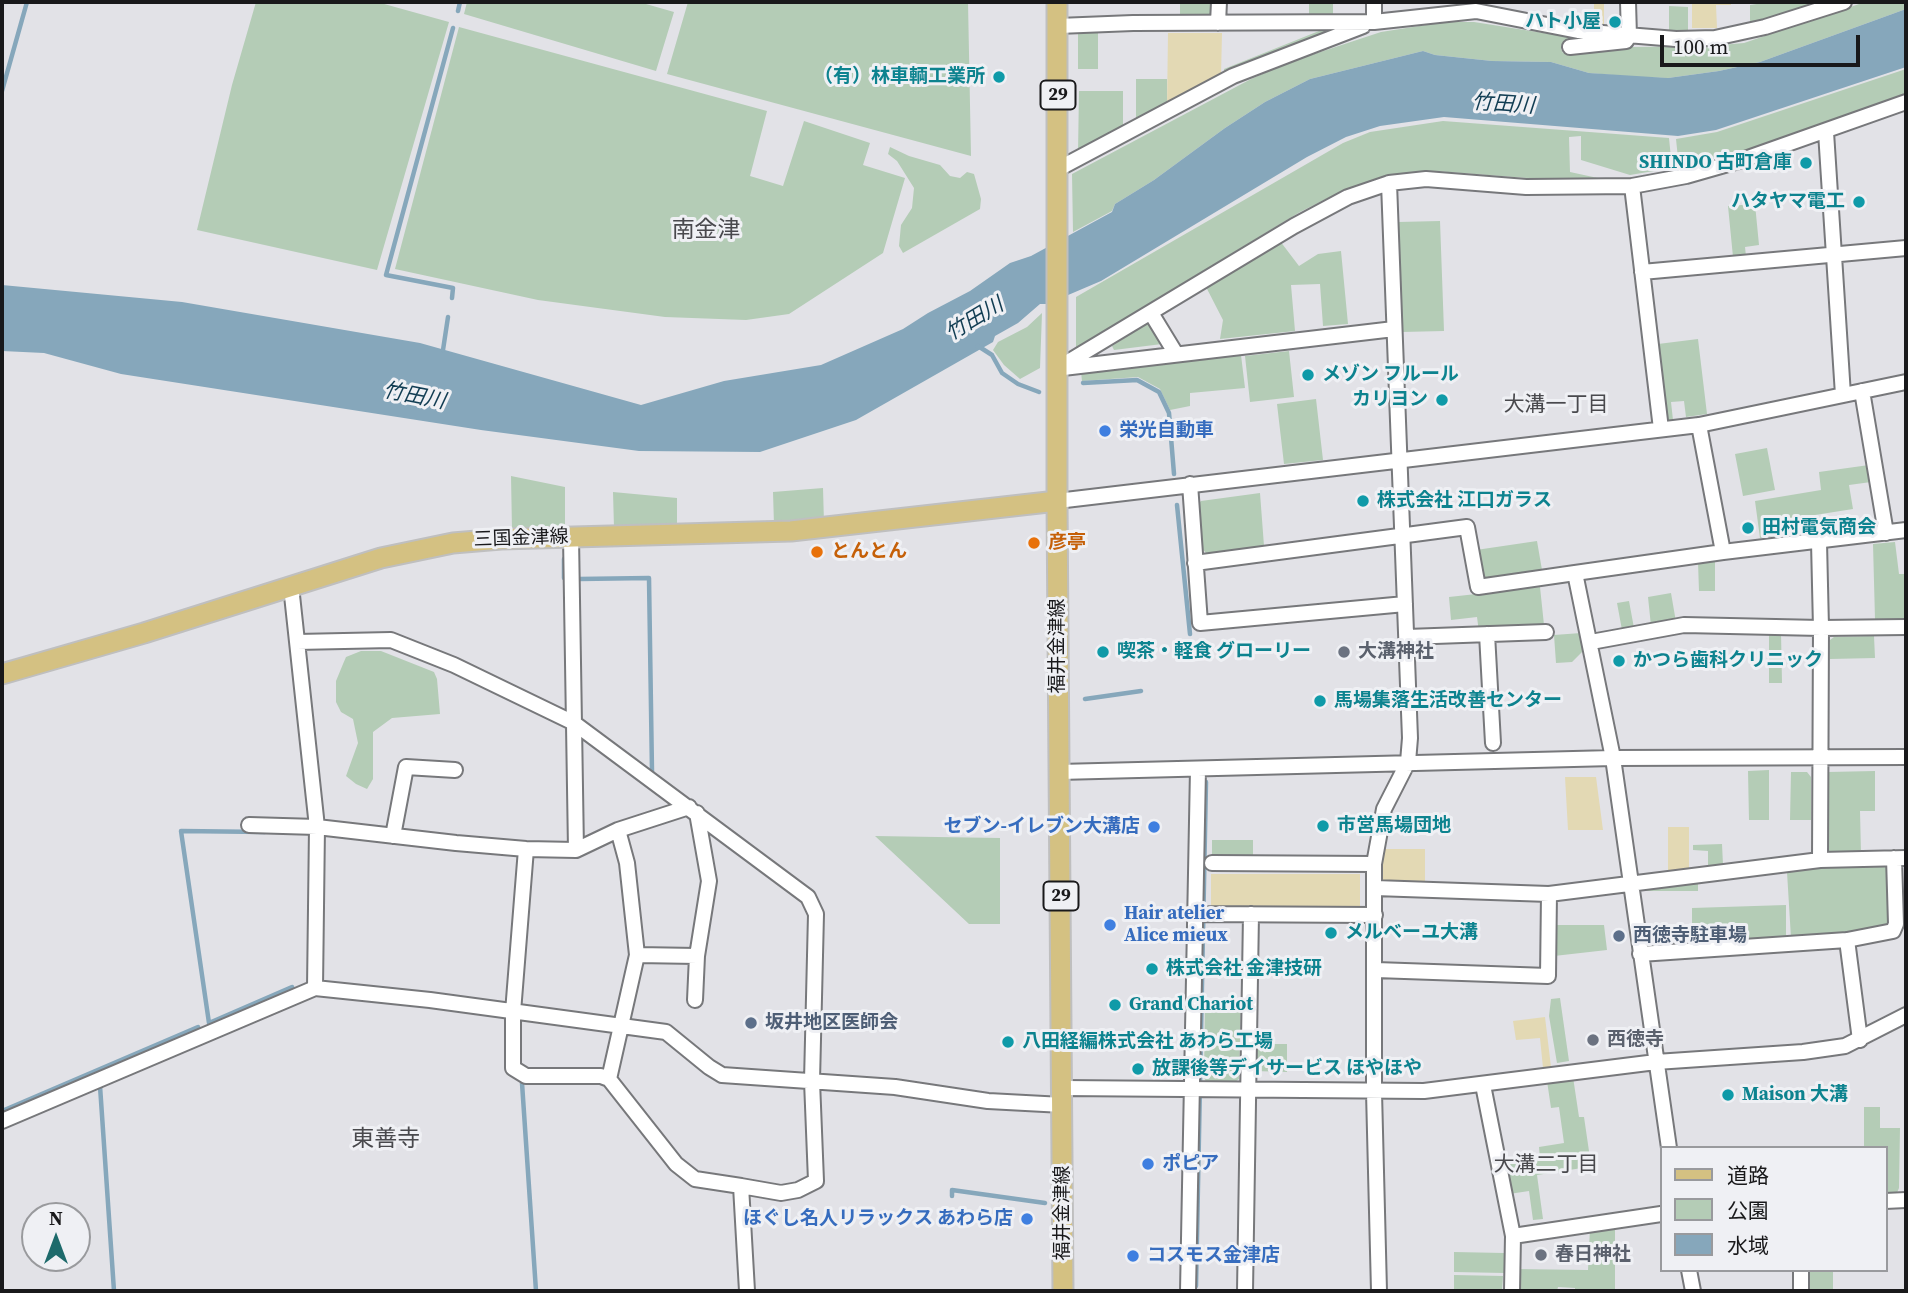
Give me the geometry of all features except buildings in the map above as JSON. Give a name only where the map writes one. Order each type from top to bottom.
[{"type":"main road","name":"福井金津線","points":[[1058,2],[1057,501],[1063,1291]]},
{"type":"main road","name":"三国金津線","points":[[2,674],[144,633],[381,558],[453,543],[501,538],[791,531],[1057,501]]},
{"type":"street","points":[[1218,23],[1219,2]]},
{"type":"street","points":[[1374,2],[1374,22]]},
{"type":"street","points":[[1570,47],[1626,41],[1629,36],[1628,2]]},
{"type":"street","points":[[1058,26],[1374,22],[1476,6],[1578,31],[1676,39],[1715,38],[1765,27],[1844,2]]},
{"type":"street","points":[[1058,169],[1233,76],[1374,22]]},
{"type":"street","points":[[1058,364],[1151,313],[1294,226],[1348,197],[1389,183],[1426,178],[1526,187],[1632,186],[1686,176],[1742,160],[1906,102]]},
{"type":"street","points":[[1826,132],[1843,395]]},
{"type":"street","points":[[1379,1291],[1374,1092],[1374,864],[1384,809],[1408,762],[1410,738],[1389,183]]},
{"type":"street","points":[[1632,186],[1661,429]]},
{"type":"street","points":[[1642,272],[1906,248]]},
{"type":"street","points":[[1151,313],[1176,354]]},
{"type":"street","points":[[1058,364],[1176,354],[1394,328]]},
{"type":"street","points":[[1057,501],[1699,425],[1906,382]]},
{"type":"street","points":[[1862,391],[1886,533]]},
{"type":"street","points":[[1699,425],[1723,552]]},
{"type":"street","points":[[1190,484],[1200,623],[1405,604]]},
{"type":"street","points":[[1195,563],[1467,527],[1478,587],[1723,552],[1906,530]]},
{"type":"street","points":[[571,537],[576,850]]},
{"type":"street","points":[[1819,542],[1819,860]]},
{"type":"street","points":[[1575,573],[1613,758],[1669,1146]]},
{"type":"street","points":[[291,586],[317,827],[315,988]]},
{"type":"street","points":[[1591,642],[1684,625],[1906,628]]},
{"type":"street","points":[[1407,637],[1546,632]]},
{"type":"street","points":[[1487,634],[1493,743]]},
{"type":"street","points":[[297,642],[391,640],[454,665],[574,723],[808,897],[816,914],[812,1081],[816,1181],[798,1190],[781,1193],[695,1179],[682,1170],[609,1079],[601,1076],[526,1076],[513,1068],[513,1012],[526,849]]},
{"type":"street","points":[[1059,772],[1613,758],[1906,757]]},
{"type":"street","points":[[393,836],[406,767],[455,770]]},
{"type":"street","points":[[1188,1291],[1198,769]]},
{"type":"street","points":[[249,825],[317,827],[526,849],[576,850],[618,830],[693,810]]},
{"type":"street","points":[[693,810],[709,881],[697,956],[695,1000]]},
{"type":"street","points":[[609,1079],[637,955],[627,863],[618,830]]},
{"type":"street","points":[[1375,888],[1549,894],[1819,860],[1900,858],[1896,924],[1893,930],[1847,940],[1640,954]]},
{"type":"street","points":[[1212,863],[1374,864]]},
{"type":"street","points":[[1376,970],[1548,976],[1549,894]]},
{"type":"street","points":[[1195,914],[1375,915]]},
{"type":"street","points":[[1245,1291],[1251,914]]},
{"type":"street","points":[[1847,940],[1860,1040]]},
{"type":"street","points":[[637,955],[697,956]]},
{"type":"street","points":[[2,1121],[315,988],[430,1000],[666,1032],[722,1075],[895,1087],[988,1101],[1191,1090],[1424,1091],[1656,1062],[1803,1052],[1845,1046],[1906,1015]]},
{"type":"street","points":[[1483,1085],[1513,1236],[1512,1291]]},
{"type":"street","points":[[741,1186],[747,1291]]},
{"type":"street","points":[[1887,1201],[1906,1200]]},
{"type":"street","points":[[1513,1236],[1660,1214]]},
{"type":"street","points":[[1689,1272],[1693,1291]]},
{"type":"street","points":[[1801,1272],[1801,1291]]},
{"type":"green space","points":[[256,2],[377,2],[449,22],[377,270],[197,230],[232,85]]},
{"type":"green space","points":[[467,2],[639,2],[674,12],[656,71],[464,14]]},
{"type":"green space","points":[[688,2],[968,2],[971,156],[667,74]]},
{"type":"green space","points":[[1180,2],[1211,2],[1211,15],[1207,20],[1180,20]]},
{"type":"green space","points":[[1309,2],[1333,2],[1333,16],[1309,16]]},
{"type":"green space","points":[[1813,2],[1814,7],[1750,25],[1750,5]]},
{"type":"green space","points":[[1865,2],[1906,2],[1906,9],[1760,62],[1719,71],[1668,78],[1636,77],[1589,73],[1551,62],[1492,61],[1435,55],[1423,51],[1310,79],[1265,102],[1115,204],[1112,211],[1073,232],[1072,174],[1251,79],[1290,62],[1381,32],[1445,22],[1474,22],[1569,37],[1561,49],[1563,53],[1634,47],[1709,46],[1744,43]]},
{"type":"green space","points":[[1669,6],[1688,7],[1688,34],[1669,34]]},
{"type":"green space","points":[[459,27],[767,111],[750,176],[783,186],[804,121],[870,143],[863,165],[905,178],[883,253],[789,314],[746,320],[665,317],[538,300],[395,269]]},
{"type":"green space","points":[[1336,30],[1224,75],[1224,69],[1319,31]]},
{"type":"green space","points":[[1078,33],[1098,33],[1098,69],[1078,69]]},
{"type":"green space","points":[[1906,69],[1906,93],[1773,142],[1711,162],[1679,168],[1676,139],[1717,132]]},
{"type":"green space","points":[[1136,79],[1167,79],[1167,107],[1136,125]]},
{"type":"green space","points":[[1079,91],[1123,91],[1123,130],[1078,153]]},
{"type":"green space","points":[[1443,121],[1669,138],[1672,168],[1630,175],[1581,160],[1581,136],[1569,137],[1570,172],[1607,180],[1540,179],[1435,171],[1410,172],[1377,179],[1342,191],[1300,212],[1076,348],[1076,297],[1343,143],[1370,132]]},
{"type":"green space","points":[[890,147],[940,165],[950,176],[960,178],[967,172],[974,174],[981,199],[980,209],[903,253],[899,246],[901,225],[912,208],[914,188],[897,161],[888,154]]},
{"type":"green space","points":[[1755,204],[1759,245],[1745,247],[1746,256],[1733,257],[1728,206]]},
{"type":"green space","points":[[1440,221],[1444,331],[1402,332],[1398,222]]},
{"type":"green space","points":[[1280,241],[1299,266],[1318,254],[1341,251],[1348,324],[1323,326],[1320,284],[1291,285],[1295,331],[1220,339],[1223,320],[1205,285]]},
{"type":"green space","points":[[1042,313],[1040,368],[1020,379],[1004,365],[993,350],[998,342],[1027,327]]},
{"type":"green space","points":[[1149,322],[1162,344],[1114,350],[1112,346]]},
{"type":"green space","points":[[1698,339],[1707,414],[1686,417],[1684,401],[1671,402],[1673,420],[1667,420],[1658,344]]},
{"type":"green space","points":[[1289,351],[1294,397],[1250,402],[1245,356]]},
{"type":"green space","points":[[1241,355],[1245,388],[1190,393],[1190,406],[1170,410],[1160,389],[1138,377],[1082,381],[1081,372]]},
{"type":"green space","points":[[1316,399],[1323,460],[1284,464],[1277,404]]},
{"type":"green space","points":[[1767,448],[1775,490],[1743,496],[1735,454]]},
{"type":"green space","points":[[1869,465],[1871,482],[1849,485],[1853,509],[1796,518],[1798,533],[1760,538],[1755,501],[1821,490],[1819,472]]},
{"type":"green space","points":[[511,476],[565,487],[565,529],[512,530]]},
{"type":"green space","points":[[823,488],[824,523],[774,525],[773,492]]},
{"type":"green space","points":[[613,492],[677,498],[677,528],[614,528]]},
{"type":"green space","points":[[1260,493],[1264,546],[1206,553],[1201,547],[1197,505],[1201,501]]},
{"type":"green space","points":[[1537,541],[1542,570],[1486,579],[1480,575],[1476,550]]},
{"type":"green space","points":[[1895,542],[1899,574],[1906,574],[1906,619],[1875,619],[1873,544]]},
{"type":"green space","points":[[1715,561],[1715,591],[1699,591],[1698,562]]},
{"type":"green space","points":[[1540,587],[1544,625],[1479,632],[1477,617],[1451,620],[1449,597]]},
{"type":"green space","points":[[1671,593],[1676,622],[1651,626],[1648,597]]},
{"type":"green space","points":[[1629,601],[1634,628],[1622,630],[1617,603]]},
{"type":"green space","points":[[1769,632],[1781,632],[1782,683],[1769,683]]},
{"type":"green space","points":[[1581,633],[1583,651],[1572,662],[1556,663],[1554,635]]},
{"type":"green space","points":[[1874,636],[1875,658],[1830,659],[1830,640],[1834,637]]},
{"type":"green space","points":[[361,651],[381,651],[434,672],[440,714],[392,718],[373,732],[373,779],[367,789],[346,776],[358,743],[353,719],[341,712],[336,702],[336,681],[346,657]]},
{"type":"green space","points":[[1769,770],[1769,820],[1749,820],[1748,771]]},
{"type":"green space","points":[[1875,771],[1875,811],[1860,811],[1861,854],[1831,855],[1825,850],[1824,775],[1828,772]]},
{"type":"green space","points":[[1791,772],[1807,772],[1811,777],[1811,820],[1790,820]]},
{"type":"green space","points":[[875,836],[1000,838],[1000,924],[969,924]]},
{"type":"green space","points":[[1212,840],[1253,840],[1253,856],[1212,855]]},
{"type":"green space","points":[[1722,844],[1723,865],[1708,868],[1708,851],[1693,850],[1693,845]]},
{"type":"green space","points":[[1881,862],[1888,868],[1889,920],[1886,925],[1845,936],[1791,938],[1787,872],[1796,866]]},
{"type":"green space","points":[[1698,881],[1698,891],[1637,891],[1637,889]]},
{"type":"green space","points":[[1786,905],[1786,938],[1749,939],[1748,929],[1734,929],[1734,940],[1692,942],[1692,908]]},
{"type":"green space","points":[[1554,925],[1604,925],[1607,950],[1554,956]]},
{"type":"green space","points":[[1560,998],[1569,1061],[1557,1063],[1549,1016],[1551,999]]},
{"type":"green space","points":[[1205,999],[1241,1000],[1239,1079],[1235,1082],[1207,1083],[1204,1078]]},
{"type":"green space","points":[[1255,1044],[1287,1044],[1287,1072],[1254,1071]]},
{"type":"green space","points":[[1573,1077],[1579,1117],[1584,1117],[1590,1158],[1581,1160],[1582,1168],[1537,1175],[1543,1219],[1533,1220],[1529,1191],[1509,1194],[1504,1165],[1540,1159],[1539,1147],[1564,1143],[1559,1107],[1551,1108],[1547,1081]]},
{"type":"green space","points":[[1864,1107],[1880,1107],[1880,1128],[1900,1128],[1899,1188],[1896,1195],[1887,1195],[1887,1146],[1864,1146]]},
{"type":"green space","points":[[1615,1224],[1615,1291],[1575,1291],[1575,1288],[1558,1287],[1557,1291],[1514,1291],[1514,1269],[1588,1270],[1590,1228]]},
{"type":"green space","points":[[1454,1252],[1504,1253],[1504,1273],[1454,1272]]},
{"type":"green space","points":[[1803,1272],[1833,1272],[1833,1291],[1803,1291]]},
{"type":"green space","points":[[1454,1275],[1503,1276],[1502,1291],[1454,1291]]},
{"type":"sand","points":[[1594,2],[1604,2],[1604,26],[1594,26]]},
{"type":"sand","points":[[1692,2],[1731,2],[1731,5],[1716,5],[1717,28],[1692,28]]},
{"type":"sand","points":[[1168,33],[1222,33],[1221,76],[1167,107]]},
{"type":"sand","points":[[1565,777],[1596,777],[1603,830],[1568,830]]},
{"type":"sand","points":[[1668,827],[1689,827],[1689,870],[1668,872]]},
{"type":"sand","points":[[1379,849],[1425,849],[1425,882],[1384,882],[1378,876]]},
{"type":"sand","points":[[1211,874],[1360,874],[1360,907],[1211,907]]},
{"type":"sand","points":[[1545,1017],[1551,1067],[1543,1068],[1540,1038],[1516,1040],[1513,1021]]},
{"type":"water","name":"竹田川","points":[[1906,9],[1906,67],[1716,130],[1678,136],[1444,117],[1380,126],[1346,137],[1307,157],[1101,281],[1047,304],[1040,304],[1018,323],[995,336],[993,342],[856,420],[760,452],[639,451],[481,430],[121,374],[44,353],[2,351],[2,285],[182,302],[420,343],[641,405],[724,381],[821,365],[903,329],[970,291],[1010,263],[1031,256],[1112,212],[1115,204],[1154,180],[1225,128],[1265,102],[1310,79],[1423,51],[1435,55],[1492,61],[1551,62],[1589,73],[1668,78],[1760,62]]},
{"type":"waterway","points":[[2,91],[27,2]]},
{"type":"waterway","points":[[458,11],[460,2]]},
{"type":"waterway","points":[[452,298],[453,288],[386,275],[453,28]]},
{"type":"waterway","points":[[443,350],[448,317]]},
{"type":"waterway","points":[[978,346],[992,355],[1002,373],[1018,384],[1039,392]]},
{"type":"waterway","points":[[1083,383],[1137,380],[1159,392],[1169,413],[1174,474]]},
{"type":"waterway","points":[[1177,505],[1190,634]]},
{"type":"waterway","points":[[564,559],[564,578]]},
{"type":"waterway","points":[[579,579],[649,578],[652,772]]},
{"type":"waterway","points":[[1085,699],[1141,691]]},
{"type":"waterway","points":[[1196,1286],[1206,782]]},
{"type":"waterway","points":[[265,832],[181,831],[209,1023],[292,987]]},
{"type":"waterway","points":[[2,1111],[198,1027]]},
{"type":"waterway","points":[[522,1083],[536,1291]]},
{"type":"waterway","points":[[100,1086],[114,1291]]},
{"type":"waterway","points":[[952,1196],[952,1190],[1045,1203]]},
{"type":"place","name":"ハト小屋","points":[[1615,22]]},
{"type":"place","name":"（有）林車輌工業所","points":[[999,77]]},
{"type":"place","name":"SHINDO 古町倉庫","points":[[1806,163]]},
{"type":"place","name":"ハタヤマ電工","points":[[1859,202]]},
{"type":"place","name":"メゾン フルール","points":[[1308,375]]},
{"type":"place","name":"カリヨン","points":[[1442,400]]},
{"type":"place","name":"栄光自動車","points":[[1105,431]]},
{"type":"place","name":"株式会社 江口ガラス","points":[[1363,501]]},
{"type":"place","name":"田村電気商会","points":[[1748,528]]},
{"type":"place","name":"彦亭","points":[[1034,543]]},
{"type":"place","name":"とんとん","points":[[817,552]]},
{"type":"place","name":"喫茶・軽食 グローリー","points":[[1103,652]]},
{"type":"place","name":"大溝神社","points":[[1344,652]]},
{"type":"place","name":"かつら歯科クリニック","points":[[1619,661]]},
{"type":"place","name":"馬場集落生活改善センター","points":[[1320,701]]},
{"type":"place","name":"市営馬場団地","points":[[1323,826]]},
{"type":"place","name":"セブン-イレブン大溝店","points":[[1154,827]]},
{"type":"place","name":"Hair atelier Alice mieux","points":[[1110,925]]},
{"type":"place","name":"メルベーユ大溝","points":[[1331,933]]},
{"type":"place","name":"西徳寺駐車場","points":[[1619,936]]},
{"type":"place","name":"株式会社 金津技研","points":[[1152,969]]},
{"type":"place","name":"Grand Chariot","points":[[1115,1005]]},
{"type":"place","name":"坂井地区医師会","points":[[751,1023]]},
{"type":"place","name":"西徳寺","points":[[1593,1040]]},
{"type":"place","name":"八田経編株式会社 あわら工場","points":[[1008,1042]]},
{"type":"place","name":"放課後等デイサービス ほやほや","points":[[1138,1069]]},
{"type":"place","name":"Maison 大溝","points":[[1728,1095]]},
{"type":"place","name":"ポピア","points":[[1148,1164]]},
{"type":"place","name":"ほぐし名人リラックス あわら店","points":[[1027,1219]]},
{"type":"place","name":"春日神社","points":[[1541,1255]]},
{"type":"place","name":"コスモス金津店","points":[[1133,1256]]},
{"type":"district","name":"南金津","points":[[706,231]]},
{"type":"district","name":"大溝一丁目","points":[[1556,406]]},
{"type":"district","name":"東善寺","points":[[386,1140]]},
{"type":"district","name":"大溝二丁目","points":[[1546,1166]]}]
